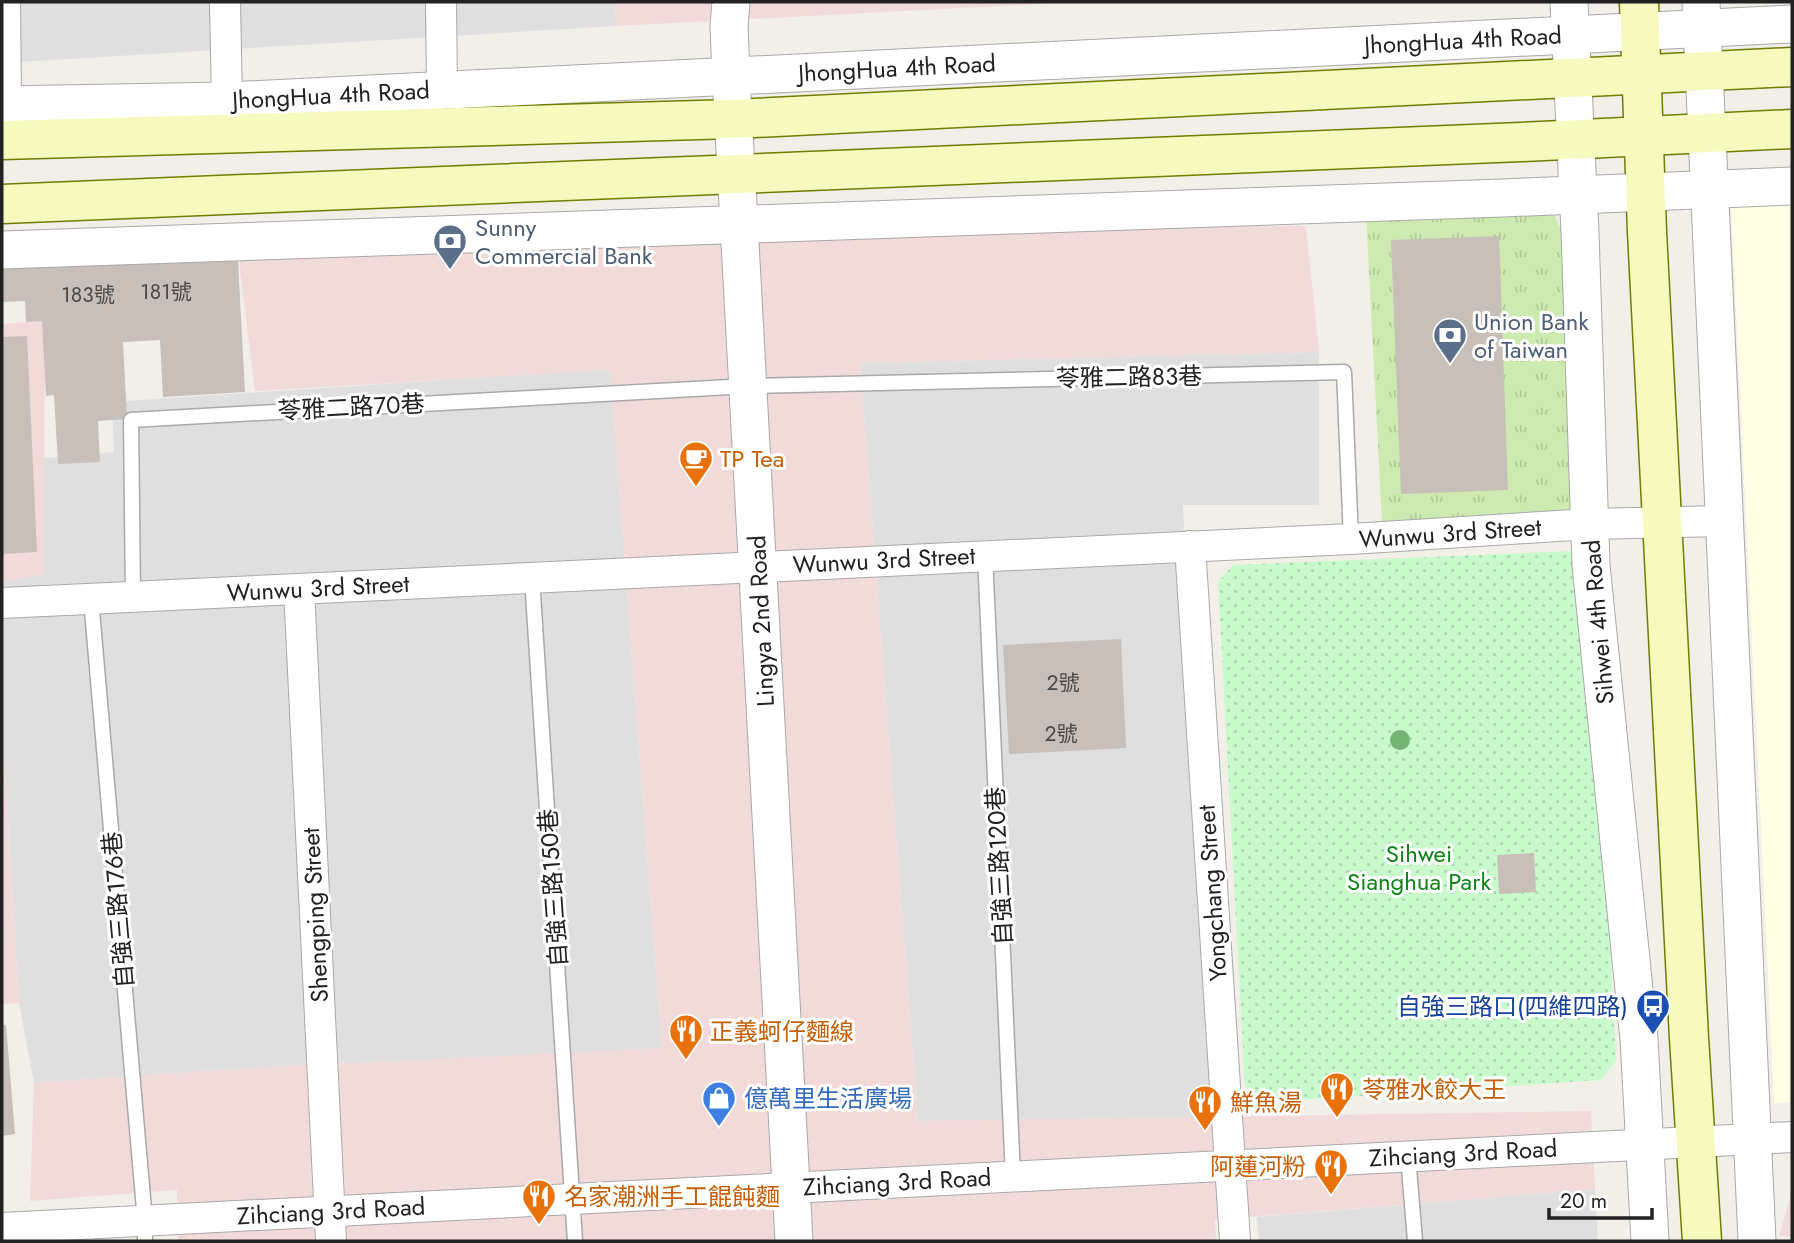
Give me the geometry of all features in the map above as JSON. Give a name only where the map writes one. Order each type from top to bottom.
[{"type":"main road","points":[[1640,17],[1646,193],[1702,1241]]},
{"type":"main road","name":"JhongHua 4th Road","points":[[3,117],[734,119],[1792,66]]},
{"type":"main road","points":[[2,204],[1792,129]]},
{"type":"street","points":[[3,117],[5,2]]},
{"type":"street","points":[[225,2],[227,101]]},
{"type":"street","points":[[441,2],[442,89]]},
{"type":"street","name":"Lingya 2nd Road","points":[[730,2],[731,76],[794,1241]]},
{"type":"street","points":[[1701,15],[1757,1241]]},
{"type":"street","name":"JhongHua 4th Road","points":[[3,117],[227,101],[731,76],[1569,18],[1701,15],[1792,24]]},
{"type":"street","name":"Sihwei 4th Road","points":[[1569,18],[1591,565],[1639,1039],[1650,1241]]},
{"type":"street","points":[[2,250],[1792,186]]},
{"type":"street","name":"Wunwu 3rd Street","points":[[2,603],[1351,539],[1589,524],[1724,521]]},
{"type":"street","name":"Yongchang Street","points":[[1190,546],[1235,1241]]},
{"type":"street","name":"Shengping Street","points":[[299,589],[331,1241]]},
{"type":"street","name":"Zihciang 3rd Road","points":[[2,1228],[145,1231],[330,1211],[1792,1137]]},
{"type":"lane","name":"苓雅二路83巷","points":[[748,386],[1344,372],[1351,539]]},
{"type":"lane","name":"苓雅二路70巷","points":[[133,597],[131,420],[748,386]]},
{"type":"lane","name":"自強三路120巷","points":[[985,555],[1013,1177]]},
{"type":"lane","name":"自強三路150巷","points":[[532,578],[575,1241]]},
{"type":"lane","name":"自強三路176巷","points":[[91,599],[145,1231]]},
{"type":"lane","points":[[1408,1156],[1415,1241]]},
{"type":"shaded area","points":[[2,2],[615,2],[616,26],[2,63]]},
{"type":"shaded area","points":[[615,2],[1077,2],[616,26]]},
{"type":"shaded area","points":[[1792,200],[1792,1102],[1774,1103],[1731,202]]},
{"type":"shaded area","points":[[1306,226],[1319,352],[860,363],[918,1121],[1591,1111],[1595,1189],[1215,1220],[1216,1241],[178,1241],[177,1190],[30,1201],[34,1083],[251,1068],[662,1048],[610,370],[255,391],[238,254],[1166,227]]},
{"type":"shaded area","points":[[45,320],[44,574],[2,581],[2,324]]},
{"type":"shaded area","points":[[1319,352],[1319,505],[1183,505],[1213,1117],[918,1121],[860,363]]},
{"type":"shaded area","points":[[610,369],[662,1049],[251,1068],[34,1083],[19,1003],[2,723],[2,581],[44,574],[44,458],[114,452],[112,402]]},
{"type":"shaded area","points":[[2,723],[19,1003],[2,1004]]},
{"type":"shaded area","points":[[1595,1189],[1598,1241],[1259,1241],[1257,1217]]},
{"type":"shaded area","points":[[1792,1192],[1792,1236],[1779,1236]]},
{"type":"green space","points":[[1538,203],[1555,216],[1565,238],[1576,517],[1382,523],[1366,214]]},
{"type":"green space","name":"Sihwei Sianghua Park","points":[[1573,551],[1589,561],[1616,1061],[1601,1080],[1265,1102],[1245,1086],[1218,582],[1233,565]]},
{"type":"building","name":"Union Bank of Taiwan","points":[[1499,236],[1508,490],[1401,494],[1391,240]]},
{"type":"building","points":[[237,243],[245,392],[163,397],[160,340],[123,342],[127,419],[98,421],[100,462],[58,464],[54,395],[46,396],[42,321],[26,322],[25,301],[2,302],[2,256]]},
{"type":"building","points":[[27,336],[37,552],[2,554],[2,337]]},
{"type":"building","points":[[1121,639],[1126,748],[1009,754],[1003,645]]},
{"type":"building","points":[[1534,853],[1536,892],[1499,894],[1497,855]]},
{"type":"building","points":[[2,1025],[6,1025],[15,1134],[2,1136]]},
{"type":"place","name":"Sunny Commercial Bank","points":[[450,271]]},
{"type":"place","name":"Union Bank of Taiwan","points":[[1450,365]]},
{"type":"place","name":"TP Tea","points":[[696,488]]},
{"type":"place","name":"自強三路口(四維四路)","points":[[1653,1036]]},
{"type":"place","name":"正義蚵仔麵線","points":[[686,1061]]},
{"type":"place","name":"苓雅水餃大王","points":[[1337,1119]]},
{"type":"place","name":"億萬里生活廣場","points":[[719,1128]]},
{"type":"place","name":"鮮魚湯","points":[[1205,1132]]},
{"type":"place","name":"阿蓮河粉","points":[[1331,1196]]},
{"type":"place","name":"名家潮洲手工餛飩麵","points":[[539,1226]]}]
